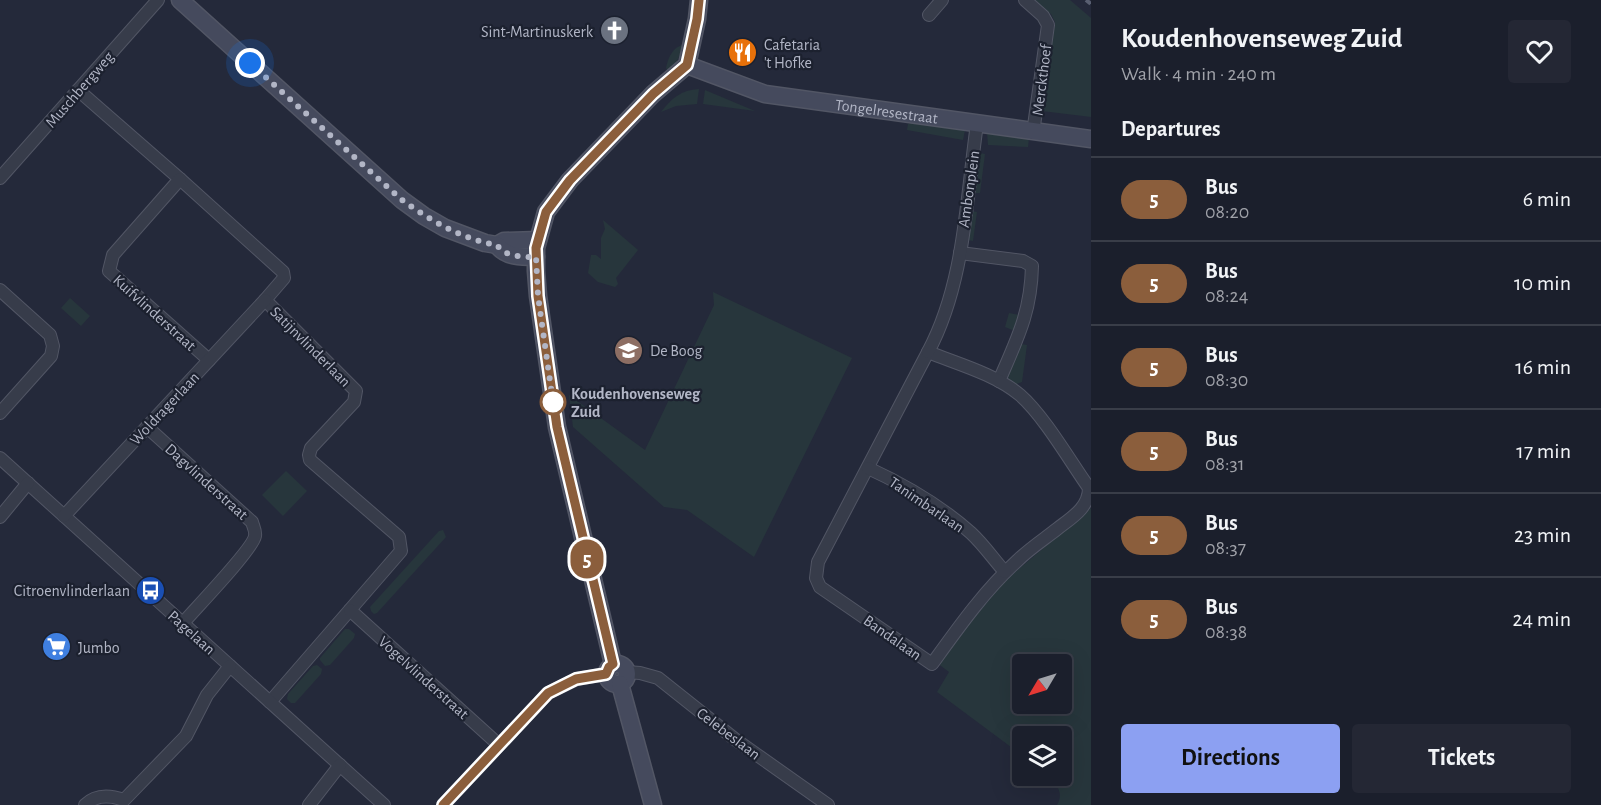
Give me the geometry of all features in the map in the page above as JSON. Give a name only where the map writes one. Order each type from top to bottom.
[{"type":"main road","points":[[180,0],[402,200],[424,216],[445,228],[485,243],[497,245],[504,241],[537,249]]},
{"type":"main road","points":[[653,805],[616,673],[557,427],[538,296],[537,249],[546,212],[570,180],[645,102],[687,65],[699,0]]},
{"type":"main road","name":"Tongelresestraat","points":[[687,65],[765,94],[1033,133],[1091,139]]},
{"type":"street","name":"Muschbergweg","points":[[0,178],[158,0]]},
{"type":"street","points":[[929,15],[942,0]]},
{"type":"street","name":"Merckthoef","points":[[1025,0],[1043,16],[1048,25],[1033,133]]},
{"type":"street","name":"Satijnvlinderlaan","points":[[78,90],[283,272],[284,278],[265,300],[356,391],[354,402],[311,448],[310,460],[399,537],[401,551],[270,702]]},
{"type":"street","name":"Ambonplein","points":[[928,352],[940,330],[949,305],[960,253],[977,124]]},
{"type":"street","name":"Kuifvlinderstraat","points":[[180,179],[113,255],[109,271],[209,360]]},
{"type":"street","points":[[960,253],[1023,261],[1032,266],[1032,289],[1024,324],[999,381]]},
{"type":"street","points":[[0,290],[50,335],[53,346],[51,356],[0,413]]},
{"type":"street","name":"Woldragerlaan","points":[[64,516],[265,300]]},
{"type":"street","name":"Bandalaan","points":[[928,352],[999,381],[1020,395],[1035,411],[1089,488],[1089,495],[1081,511],[1005,572],[974,607],[932,664],[820,586],[816,578],[818,562],[928,352]]},
{"type":"street","name":"Dagvlinderstraat","points":[[147,427],[252,522],[255,530],[255,537],[245,552],[183,623]]},
{"type":"street","name":"Pagelaan","points":[[0,458],[384,805]]},
{"type":"street","name":"Tanimbarlaan","points":[[868,468],[896,480],[940,508],[972,534],[1005,572]]},
{"type":"street","points":[[0,517],[28,483]]},
{"type":"street","name":"Vogelvlinderstraat","points":[[350,610],[498,744]]},
{"type":"street","points":[[85,805],[103,796],[124,800],[186,735],[207,695],[230,666]]},
{"type":"street","points":[[443,805],[548,693],[576,679],[616,673]]},
{"type":"street","name":"Celebeslaan","points":[[616,673],[640,673],[658,678],[736,740],[828,805]]},
{"type":"street","points":[[309,805],[340,765]]},
{"type":"street","points":[[453,796],[464,805]]},
{"type":"shaded area","points":[[1034,0],[1070,0],[1091,18],[1091,117],[1042,111],[1055,22],[1051,14]]},
{"type":"shaded area","points":[[684,45],[669,73],[666,68],[670,57],[674,50]]},
{"type":"shaded area","points":[[699,89],[697,104],[676,106],[661,112],[677,96]]},
{"type":"shaded area","points":[[705,90],[755,111],[703,104]]},
{"type":"shaded area","points":[[913,122],[965,130],[963,140],[907,130],[908,124]]},
{"type":"shaded area","points":[[987,132],[1029,138],[1028,147],[988,145]]},
{"type":"shaded area","points":[[980,153],[985,154],[980,193],[975,193]]},
{"type":"shaded area","points":[[972,211],[977,212],[973,241],[968,240]]},
{"type":"shaded area","points":[[603,220],[638,250],[616,278],[618,284],[615,287],[598,282],[588,273],[591,255],[596,255],[601,259],[601,238],[605,229]]},
{"type":"shaded area","points":[[713,292],[852,358],[754,557],[687,510],[664,507],[573,427],[569,395],[645,450],[714,305]]},
{"type":"shaded area","points":[[70,298],[90,316],[81,326],[61,308]]},
{"type":"shaded area","points":[[1009,313],[1020,315],[1015,331],[1005,327]]},
{"type":"shaded area","points":[[1021,344],[1027,345],[1022,382],[1014,385],[1007,377]]},
{"type":"shaded area","points":[[286,471],[307,491],[283,516],[262,495]]},
{"type":"shaded area","points":[[1091,508],[1091,805],[1057,805],[1060,793],[1057,786],[1072,786],[1072,726],[1012,726],[1012,748],[937,692],[949,672],[937,663],[992,593]]},
{"type":"shaded area","points":[[443,530],[446,537],[374,614],[370,607],[439,531]]},
{"type":"shaded area","points":[[345,629],[355,634],[354,638],[330,665],[325,666],[320,658]]},
{"type":"shaded area","points":[[317,665],[322,669],[321,674],[295,703],[291,703],[287,699],[288,694],[313,666]]},
{"type":"railway","points":[[1086,0],[1091,4]]},
{"type":"bus line","name":"5","points":[[443,805],[548,693],[576,679],[606,674],[613,664],[557,427],[538,296],[536,248],[546,212],[570,180],[598,148],[653,94],[687,65],[699,0]]},
{"type":"place","name":"Sint-Martinuskerk","points":[[614,31]]},
{"type":"place","name":"Cafetaria 't Hofke","points":[[743,53]]},
{"type":"place","name":"De Boog","points":[[629,350]]},
{"type":"place","name":"Koudenhovenseweg Zuid","points":[[553,402]]},
{"type":"place","name":"Citroenvlinderlaan","points":[[151,590]]},
{"type":"place","name":"Jumbo","points":[[57,647]]},
{"type":"route","points":[[250,63],[402,200],[424,216],[445,228],[485,243],[497,245],[508,254],[536,257],[538,296],[553,402]]}]
